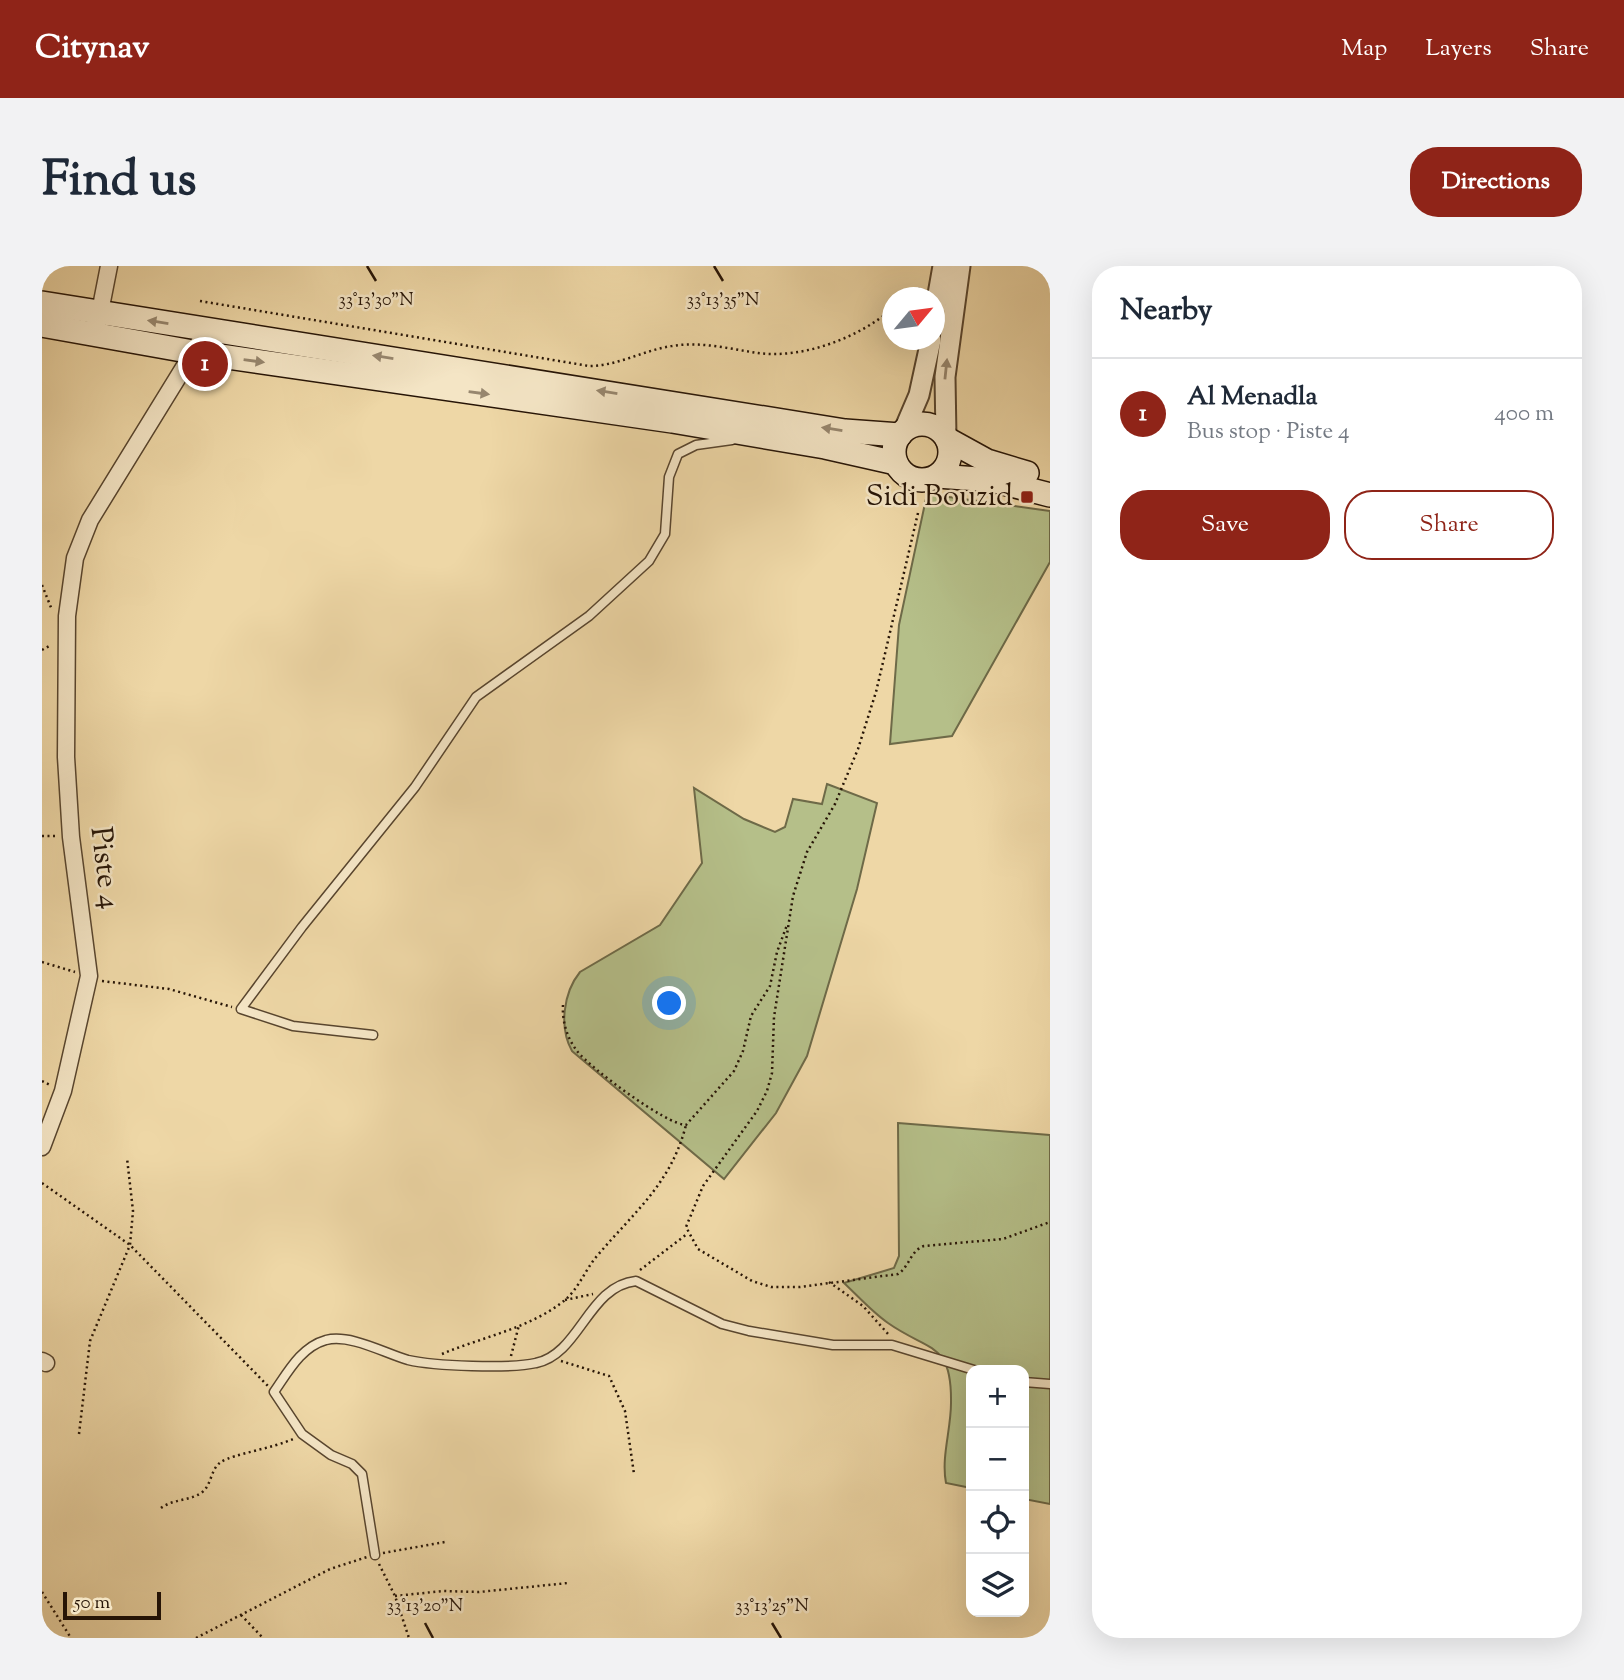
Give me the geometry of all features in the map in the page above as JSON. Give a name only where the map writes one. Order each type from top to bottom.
[{"type":"main road","points":[[42,303],[193,352],[763,437],[896,463]]},
{"type":"main road","points":[[42,325],[98,323],[207,330],[845,431],[902,433],[923,424],[936,427],[947,438],[987,461],[1050,480]]},
{"type":"main road","points":[[902,433],[894,448],[896,463],[904,474],[917,480],[937,476],[992,480],[1050,495]]},
{"type":"main road","points":[[937,476],[949,460],[947,438]]},
{"type":"street","points":[[98,323],[109,266]]},
{"type":"street","points":[[939,287],[943,266]]},
{"type":"street","points":[[947,438],[945,377],[961,266]]},
{"type":"street","name":"Piste 4","points":[[42,1147],[62,1091],[88,978],[71,837],[66,757],[67,616],[75,558],[90,520],[207,330]]},
{"type":"street","points":[[902,433],[919,395],[929,350]]},
{"type":"lane","points":[[373,1035],[293,1026],[241,1009],[302,927],[415,787],[476,697],[589,616],[649,561],[665,534],[671,467],[678,454],[696,445],[763,437]]},
{"type":"lane","points":[[375,1555],[362,1474],[352,1464],[331,1455],[302,1434],[274,1392],[303,1353],[327,1340],[343,1340],[424,1362],[509,1365],[536,1363],[551,1357],[609,1292],[625,1282],[647,1284],[722,1324],[749,1331],[833,1345],[898,1347],[966,1368]]},
{"type":"lane","points":[[1029,1382],[1050,1384]]},
{"type":"path","points":[[200,301],[589,366],[613,364],[674,345],[705,345],[761,354],[813,349],[868,326],[882,316]]},
{"type":"path","points":[[918,513],[872,703],[835,804],[803,863],[789,923],[774,1017],[772,1073],[767,1091],[757,1111],[703,1186],[689,1216],[687,1234],[698,1249],[752,1281],[782,1288],[898,1274],[907,1268],[914,1252],[924,1246],[1003,1239],[1050,1222]]},
{"type":"path","points":[[565,1300],[594,1259],[656,1191],[679,1150],[686,1125],[734,1072],[743,1051],[751,1016],[770,986],[780,940],[789,923]]},
{"type":"path","points":[[42,962],[88,978],[169,989],[241,1009]]},
{"type":"path","points":[[563,1005],[566,1032],[578,1053],[663,1117],[686,1125]]},
{"type":"path","points":[[79,1434],[90,1341],[130,1245],[133,1211],[127,1158]]},
{"type":"path","points":[[42,1183],[98,1219],[130,1245],[274,1392]]},
{"type":"path","points":[[625,1282],[687,1234]]},
{"type":"path","points":[[829,1282],[863,1306],[898,1347]]},
{"type":"path","points":[[424,1362],[519,1325],[565,1300],[609,1292]]},
{"type":"path","points":[[509,1365],[519,1325]]},
{"type":"path","points":[[551,1357],[608,1376],[625,1411],[634,1474]]},
{"type":"path","points":[[161,1508],[172,1501],[201,1494],[209,1484],[214,1470],[223,1460],[272,1449],[302,1434]]},
{"type":"path","points":[[196,1638],[330,1569],[375,1555],[445,1542]]},
{"type":"path","points":[[375,1555],[395,1596],[409,1638]]},
{"type":"path","points":[[395,1596],[443,1591],[478,1592],[568,1583]]},
{"type":"path","points":[[42,1592],[71,1638]]},
{"type":"path","points":[[241,1615],[263,1638]]},
{"type":"green space","points":[[927,494],[1050,511],[1050,562],[952,736],[890,744],[899,625]]},
{"type":"green space","points":[[827,784],[877,803],[857,889],[807,1056],[776,1113],[724,1179],[572,1051],[565,1032],[567,1000],[580,972],[660,925],[702,863],[694,788],[744,819],[775,832],[785,827],[793,799],[822,804]]},
{"type":"green space","points":[[898,1123],[1050,1135],[1050,1504],[1029,1500],[1029,1365],[966,1365],[966,1487],[946,1483],[945,1463],[951,1403],[947,1368],[942,1358],[926,1345],[882,1319],[844,1283],[894,1268],[899,1256]]},
{"type":"place","name":"Al Menadla","points":[[205,364]]},
{"type":"place","name":"Sidi Bouzid","points":[[1027,497]]}]
